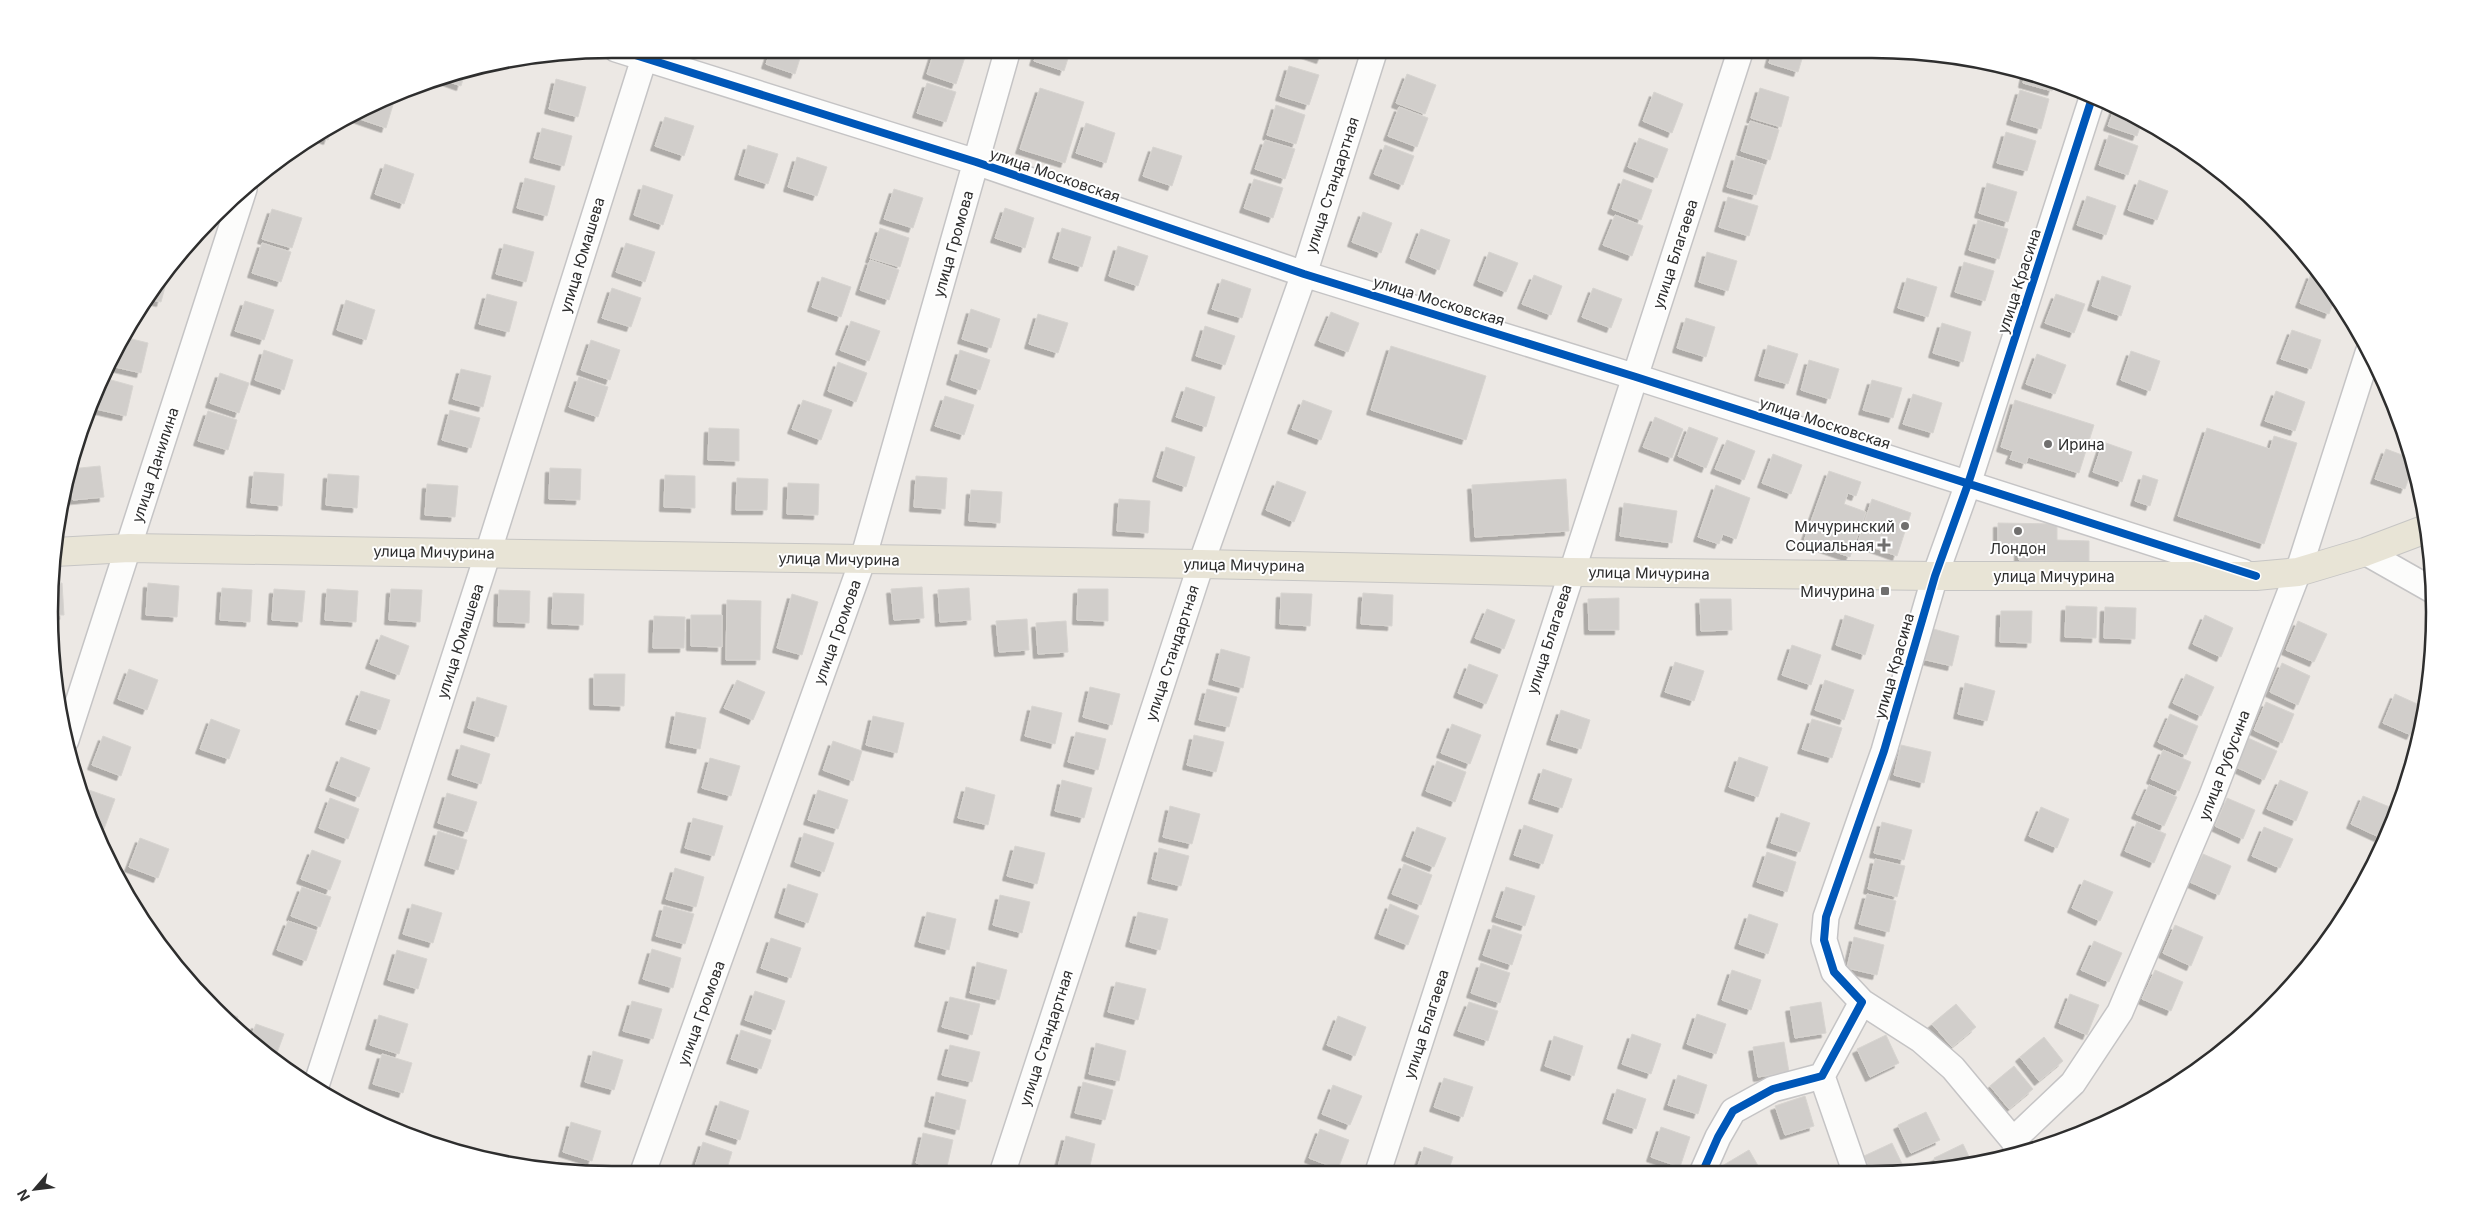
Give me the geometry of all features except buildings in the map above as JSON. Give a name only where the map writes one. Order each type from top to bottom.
[{"type":"main road","name":"улица Мичурина","points":[[61,552],[129,548],[1200,564],[1571,572],[1934,576],[2256,576],[2298,572],[2365,552],[2420,531]]},
{"type":"street","name":"улица Юмашева","points":[[317,1081],[488,553],[644,58]]},
{"type":"street","name":"улица Московская","points":[[661,58],[976,162],[1304,274],[1636,377],[2256,576]]},
{"type":"street","name":"улица Громова","points":[[645,1166],[863,559],[1005,58]]},
{"type":"street","name":"улица Стандартная","points":[[1005,1166],[1200,564],[1304,274],[1372,58]]},
{"type":"street","name":"улица Благаева","points":[[1380,1166],[1738,58]]},
{"type":"street","name":"улица Красина","points":[[2016,1145],[1953,1068],[1921,1040],[1862,1002],[1834,972],[1824,940],[1826,917],[1884,751],[1934,576],[1968,484],[2090,103]]},
{"type":"street","name":"улица Данилина","points":[[70,728],[240,200]]},
{"type":"street","name":"улица Рубусина","points":[[2016,1145],[2073,1083],[2120,1012],[2211,798],[2298,572],[2365,362]]},
{"type":"street","points":[[2365,552],[2425,586]]},
{"type":"street","points":[[1705,1166],[1718,1137],[1734,1111],[1774,1089],[1822,1076],[1862,1002]]},
{"type":"street","points":[[1822,1076],[1853,1166]]},
{"type":"cycle path","points":[[645,58],[976,162],[1304,274],[1636,377],[2256,576]]},
{"type":"cycle path","points":[[1705,1166],[1718,1137],[1733,1111],[1773,1089],[1822,1076],[1862,1002],[1834,972],[1824,940],[1826,917],[1884,751],[1935,576],[1968,484],[2090,103]]},
{"type":"place","name":"Ирина","points":[[2048,444]]},
{"type":"place","name":"Мичуринский","points":[[1905,526]]},
{"type":"place","name":"Лондон","points":[[2018,531]]},
{"type":"place","name":"Социальная","points":[[1884,545]]},
{"type":"place","name":"Мичурина","points":[[1885,591]]}]
